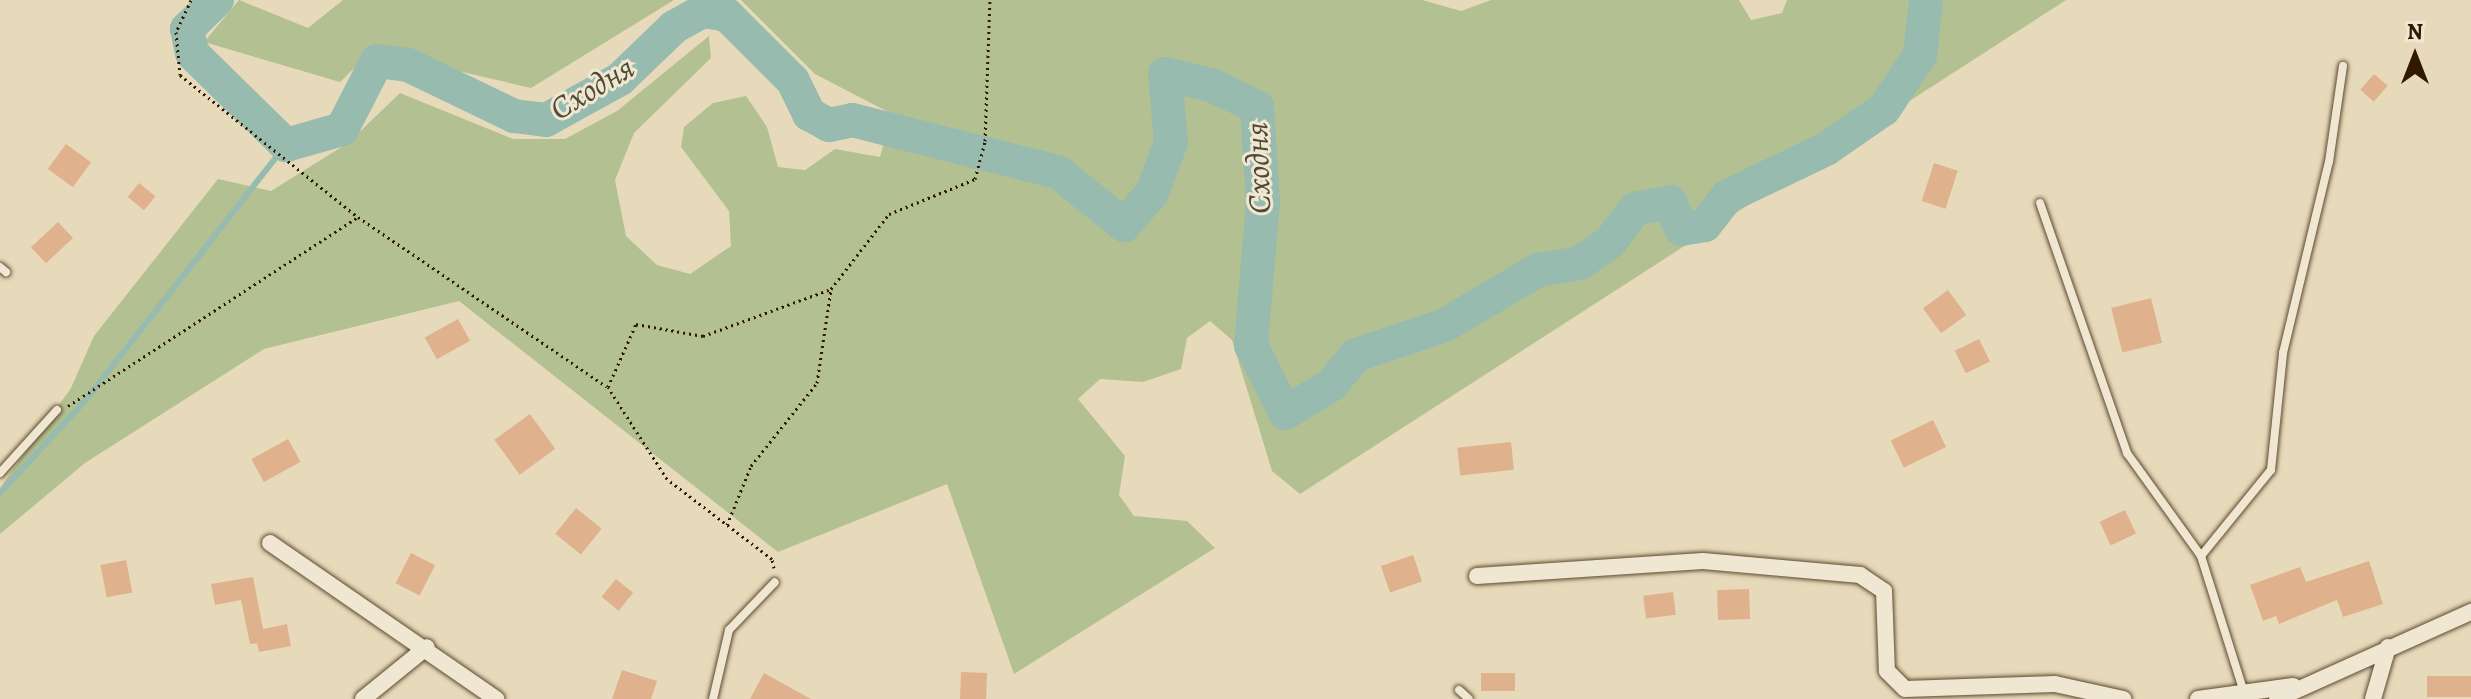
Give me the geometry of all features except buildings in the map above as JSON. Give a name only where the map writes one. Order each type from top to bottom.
[{"type":"street","points":[[270,543],[427,647],[496,699]]},
{"type":"street","points":[[1477,576],[1703,561],[1860,575],[1884,591],[1887,671],[1905,689],[2055,684],[2123,699]]},
{"type":"street","points":[[2277,699],[2471,612]]},
{"type":"street","points":[[363,699],[427,647]]},
{"type":"street","points":[[2373,699],[2388,647]]},
{"type":"street","points":[[2198,699],[2307,684]]},
{"type":"lane","points":[[2201,556],[2271,470],[2283,353],[2329,162],[2343,66]]},
{"type":"lane","points":[[2040,203],[2127,453],[2201,556],[2244,692]]},
{"type":"lane","points":[[0,473],[57,410]]},
{"type":"lane","points":[[713,699],[729,630],[775,582]]},
{"type":"lane","points":[[1459,690],[1469,699]]},
{"type":"path","points":[[191,0],[176,32],[180,75],[358,217],[608,387],[667,479],[772,559],[775,582]]},
{"type":"path","points":[[727,525],[751,466],[817,383],[831,289],[889,214],[975,179],[985,141],[990,0]]},
{"type":"path","points":[[57,410],[85,401],[358,217]]},
{"type":"path","points":[[608,387],[636,324],[703,336],[831,289]]},
{"type":"green space","points":[[239,0],[308,28],[343,0],[674,0],[531,88],[372,51],[340,82],[204,42]]},
{"type":"green space","points":[[741,0],[1422,0],[1461,11],[1491,0],[1739,0],[1751,20],[1782,13],[1787,0],[2066,0],[1300,494],[1272,471],[1232,340],[1210,321],[1187,338],[1181,369],[1143,382],[1100,379],[1078,399],[1125,456],[1119,495],[1134,516],[1187,521],[1215,548],[1014,674],[947,484],[778,552],[459,301],[264,349],[85,463],[0,534],[0,488],[71,388],[94,336],[218,179],[271,191],[348,143],[400,93],[513,139],[565,139],[617,111],[709,36],[711,58],[634,133],[615,180],[626,236],[657,265],[690,274],[731,246],[729,211],[681,147],[684,127],[713,103],[746,96],[767,127],[778,167],[805,170],[835,149],[880,157],[892,114],[815,74]]},
{"type":"waterway","name":"Сходня","points":[[217,0],[187,29],[192,53],[286,145],[342,129],[377,61],[408,65],[514,116],[546,120],[620,79],[674,27],[703,11],[727,15],[793,81],[809,114],[829,125],[852,120],[1058,172],[1124,225],[1152,193],[1171,142],[1165,74],[1211,85],[1257,107],[1263,202],[1251,345],[1285,413],[1331,385],[1356,355],[1445,325],[1538,270],[1580,263],[1610,242],[1635,209],[1670,202],[1681,229],[1705,225],[1728,196],[1826,149],[1884,109],[1920,55],[1926,0]]},
{"type":"waterway","points":[[0,493],[85,401],[286,145]]}]
